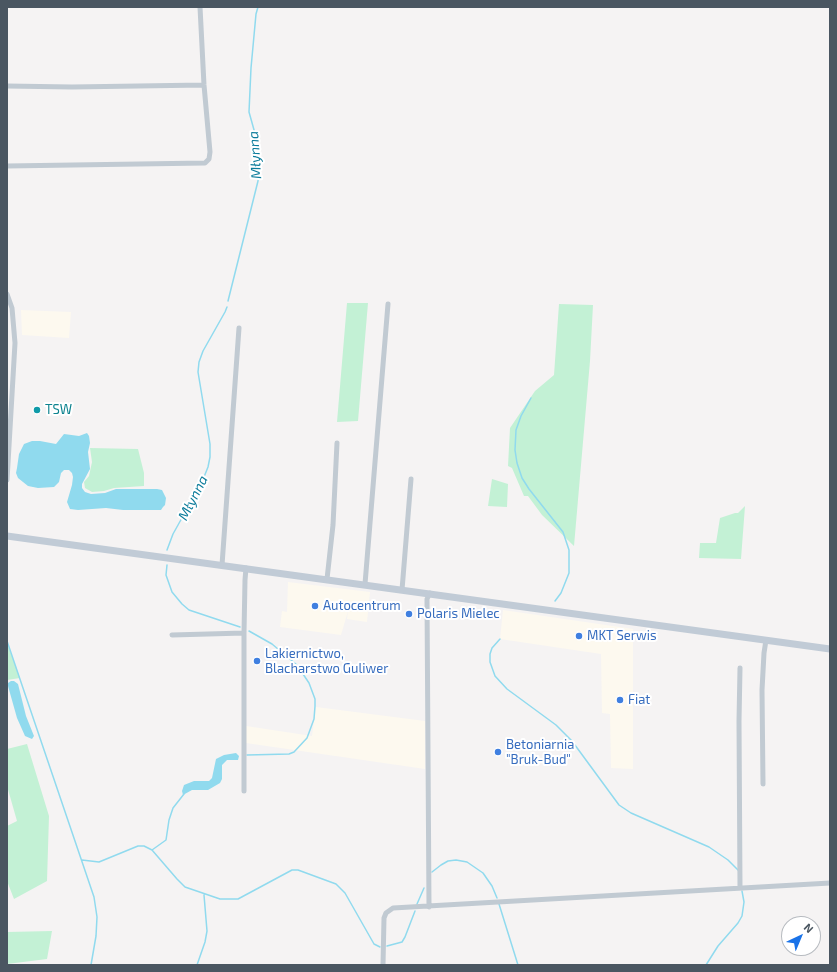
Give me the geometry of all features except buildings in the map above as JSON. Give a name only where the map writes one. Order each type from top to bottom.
[{"type":"street","points":[[7,166],[205,163],[209,159],[210,152],[204,85],[200,7]]},
{"type":"street","points":[[7,86],[80,87],[204,85]]},
{"type":"street","points":[[7,294],[12,308],[15,343],[7,480]]},
{"type":"street","points":[[365,584],[388,304]]},
{"type":"street","points":[[222,565],[238,328]]},
{"type":"street","points":[[327,579],[333,525],[337,442]]},
{"type":"street","points":[[402,590],[411,479]]},
{"type":"street","points":[[7,536],[830,649]]},
{"type":"street","points":[[244,791],[244,633],[246,568]]},
{"type":"street","points":[[429,906],[428,599],[430,593]]},
{"type":"street","points":[[172,635],[244,633]]},
{"type":"street","points":[[763,784],[762,690],[766,640]]},
{"type":"street","points":[[740,668],[740,888]]},
{"type":"street","points":[[383,965],[384,918],[386,913],[393,908],[830,883]]},
{"type":"shaded area","points":[[21,310],[71,312],[69,338],[22,335]]},
{"type":"shaded area","points":[[288,582],[370,592],[367,622],[347,619],[348,611],[341,635],[280,627],[282,611],[287,612]]},
{"type":"shaded area","points":[[503,610],[633,629],[633,769],[611,768],[610,714],[602,713],[601,654],[500,639]]},
{"type":"shaded area","points":[[316,707],[425,721],[425,769],[246,743],[246,726],[312,736]]},
{"type":"green space","points":[[347,303],[368,303],[358,421],[337,422]]},
{"type":"green space","points":[[559,304],[593,305],[590,361],[574,546],[542,515],[528,496],[524,496],[512,468],[508,466],[510,428],[535,391],[554,375]]},
{"type":"green space","points":[[90,448],[138,449],[144,473],[144,486],[114,488],[92,492],[85,488],[84,482],[89,476],[92,462]]},
{"type":"green space","points":[[492,479],[508,484],[507,507],[488,506]]},
{"type":"green space","points":[[745,506],[741,559],[699,558],[700,543],[716,543],[720,518],[738,513]]},
{"type":"green space","points":[[7,643],[20,678],[7,680]]},
{"type":"green space","points":[[27,744],[49,816],[47,881],[14,899],[7,881],[7,826],[17,821],[7,786],[7,749]]},
{"type":"green space","points":[[52,931],[47,959],[7,964],[7,932]]},
{"type":"water","points":[[87,433],[90,443],[88,452],[90,469],[82,484],[82,488],[85,492],[91,494],[105,493],[116,489],[162,490],[166,498],[165,505],[161,510],[123,510],[106,508],[78,510],[70,509],[67,502],[73,477],[69,470],[64,470],[61,473],[59,482],[54,487],[38,488],[28,486],[18,478],[16,473],[19,454],[24,444],[32,441],[40,441],[56,444],[64,434],[79,436]]},
{"type":"water","points":[[11,681],[18,684],[26,716],[34,736],[32,739],[25,736],[17,718],[8,686],[8,683]]},
{"type":"water","points":[[236,753],[239,756],[238,760],[227,760],[222,765],[222,779],[220,783],[208,790],[192,790],[183,795],[182,791],[184,785],[194,781],[209,781],[212,778],[216,759],[224,755]]},
{"type":"waterway","name":"Młynna","points":[[228,301],[258,181],[259,166],[256,137],[249,112],[251,68],[258,7]]},
{"type":"waterway","name":"Młynna","points":[[167,550],[173,534],[202,482],[208,467],[210,444],[198,372],[199,362],[203,351],[227,307]]},
{"type":"waterway","points":[[531,398],[521,416],[516,430],[515,450],[517,463],[522,478],[563,532],[569,550],[569,573],[561,593],[555,601]]},
{"type":"waterway","name":"Młynna","points":[[167,565],[166,575],[172,592],[189,610],[240,627]]},
{"type":"waterway","name":"Młynna","points":[[247,755],[289,754],[294,752],[307,738],[314,719],[315,706],[315,699],[309,683],[297,665],[272,644],[249,631]]},
{"type":"waterway","points":[[500,639],[492,648],[490,654],[490,662],[495,676],[507,689],[556,725],[572,741],[619,805],[631,813],[709,847],[728,860],[738,870]]},
{"type":"waterway","points":[[7,641],[94,897],[97,917],[96,936],[91,965]]},
{"type":"waterway","name":"Młynna","points":[[152,850],[166,840],[169,820],[173,808],[184,794]]},
{"type":"waterway","points":[[82,860],[99,862],[138,846],[144,846],[152,850],[185,887],[220,899],[238,899],[292,870],[298,870],[336,884],[345,893],[374,944],[380,947]]},
{"type":"waterway","points":[[432,872],[448,861],[456,860],[467,862],[483,873],[492,886],[497,898]]},
{"type":"waterway","points":[[417,904],[424,888]]},
{"type":"waterway","points":[[706,965],[718,946],[738,923],[742,916],[744,902],[742,891]]},
{"type":"waterway","points":[[197,965],[207,931],[204,895]]},
{"type":"waterway","points":[[499,904],[518,965]]},
{"type":"waterway","points":[[387,946],[402,942],[415,911]]},
{"type":"place","name":"TSW","points":[[37,410]]},
{"type":"place","name":"Autocentrum","points":[[315,606]]},
{"type":"place","name":"Polaris Mielec","points":[[409,614]]},
{"type":"place","name":"MKT Serwis","points":[[579,636]]},
{"type":"place","name":"Lakiernictwo, Blacharstwo Guliwer","points":[[257,661]]},
{"type":"place","name":"Fiat","points":[[620,700]]},
{"type":"place","name":"Betoniarnia \"Bruk-Bud\"","points":[[498,752]]}]
